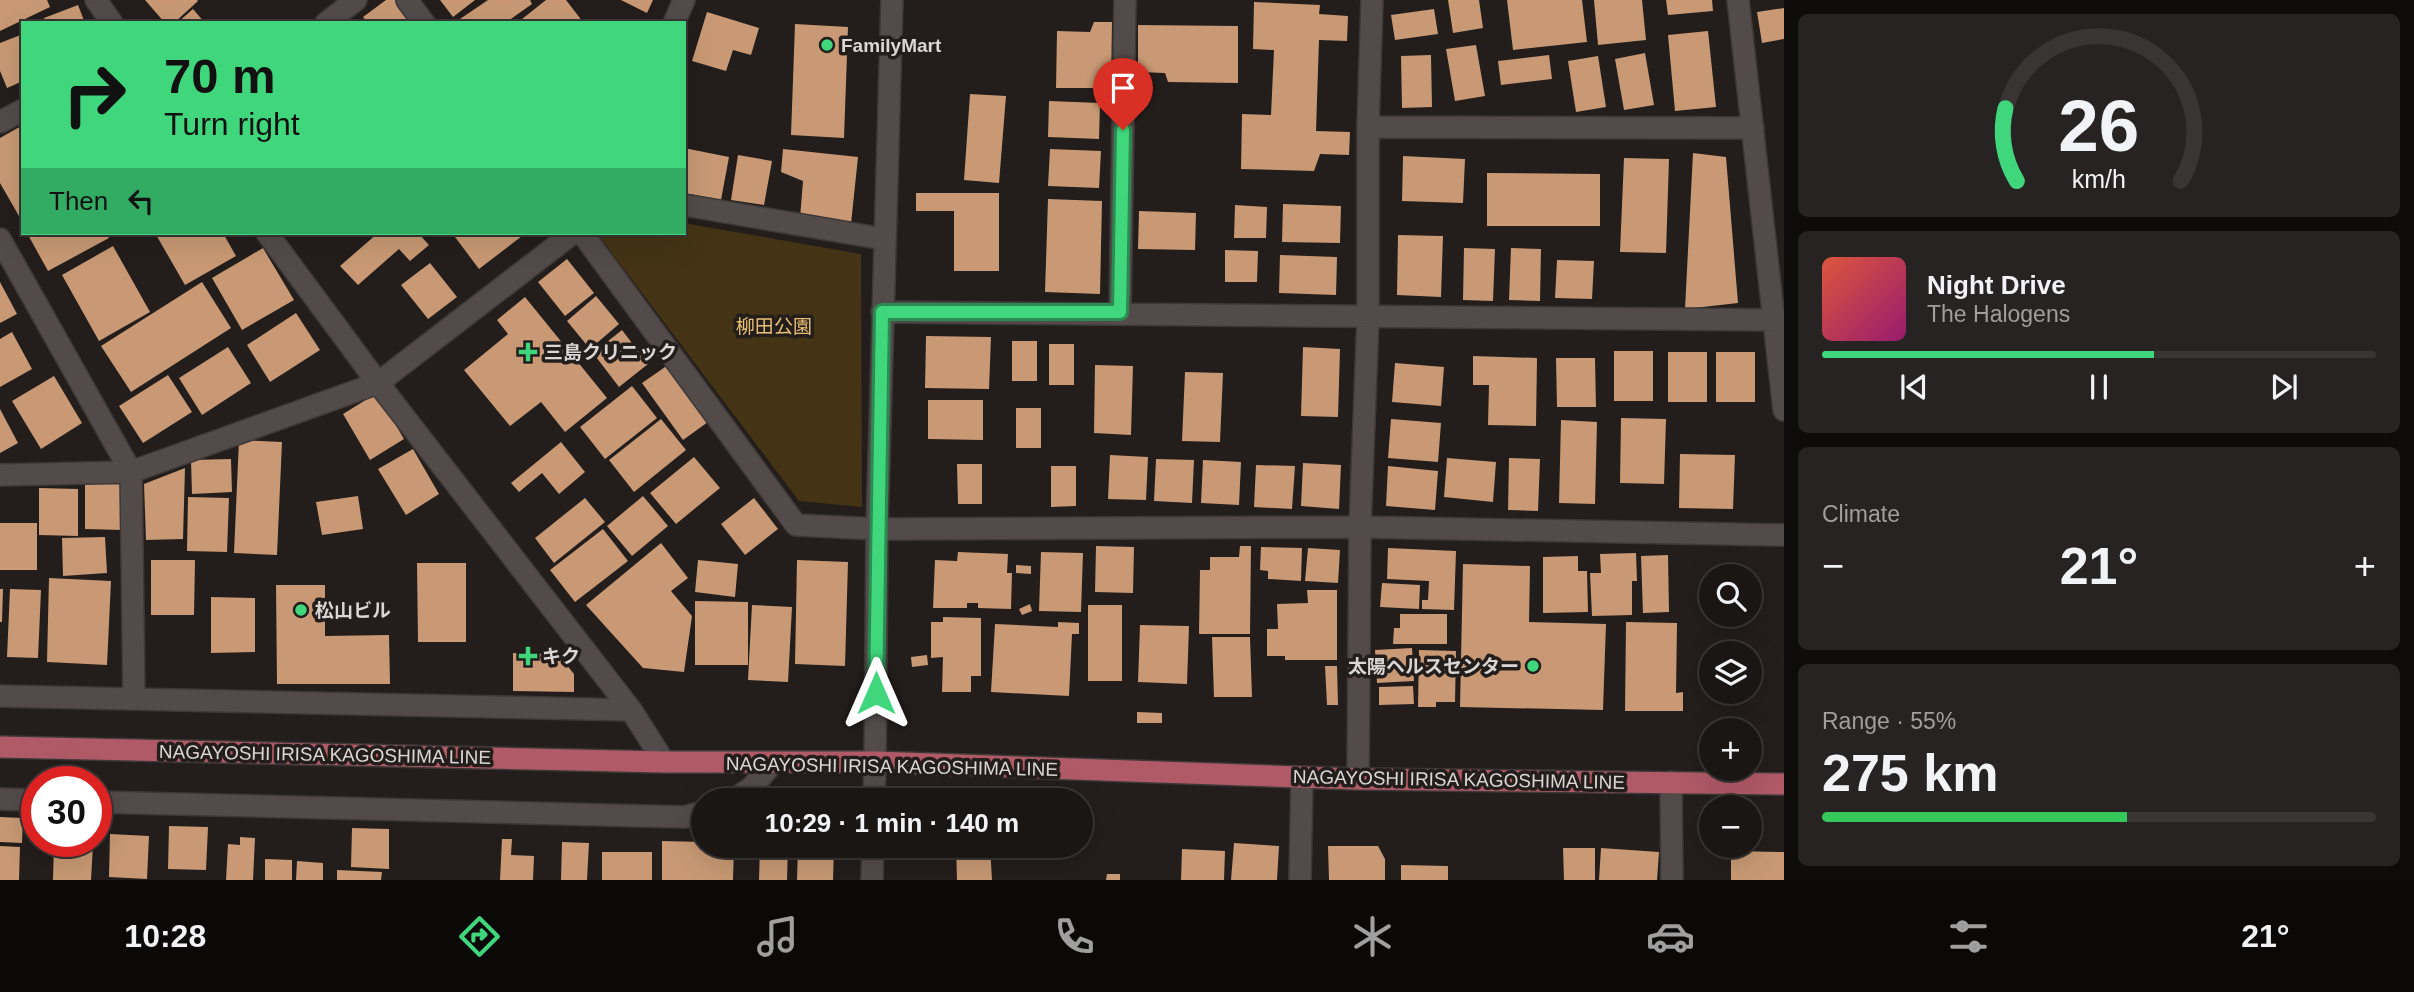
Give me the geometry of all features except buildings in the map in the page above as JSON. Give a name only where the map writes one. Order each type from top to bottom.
[{"type":"main road","name":"NAGAYOSHI IRISA KAGOSHIMA LINE","points":[[0,747],[664,762],[876,762],[1302,778],[1784,784]]},
{"type":"street","points":[[96,0],[111,21]]},
{"type":"street","points":[[329,21],[356,0]]},
{"type":"street","points":[[407,0],[423,21]]},
{"type":"street","points":[[675,21],[684,0]]},
{"type":"street","points":[[875,788],[877,529],[892,0]]},
{"type":"street","points":[[1120,312],[1125,0]]},
{"type":"street","points":[[1357,779],[1360,527],[1368,317],[1368,127],[1372,0]]},
{"type":"street","points":[[1738,0],[1752,128],[1779,321],[1784,410]]},
{"type":"street","points":[[0,122],[21,111]]},
{"type":"street","points":[[1368,127],[1752,128]]},
{"type":"street","points":[[686,205],[884,239]]},
{"type":"street","points":[[268,235],[378,383],[631,710],[664,762]]},
{"type":"street","points":[[0,475],[131,472],[378,383],[570,235]]},
{"type":"street","points":[[583,235],[796,525],[877,529],[1360,527],[1784,535]]},
{"type":"street","points":[[0,239],[131,472],[134,699]]},
{"type":"street","points":[[882,312],[1120,312],[1779,321]]},
{"type":"street","points":[[0,696],[631,710]]},
{"type":"street","points":[[751,788],[773,763]]},
{"type":"street","points":[[1300,880],[1302,778]]},
{"type":"street","points":[[1671,782],[1672,880]]},
{"type":"street","points":[[0,799],[21,800]]},
{"type":"street","points":[[112,802],[691,815]]},
{"type":"street","points":[[872,880],[873,858]]},
{"type":"green space","name":"柳田公園","points":[[686,223],[861,254],[862,507],[799,501],[599,236],[686,235]]},
{"type":"place","name":"FamilyMart","points":[[827,45]]},
{"type":"place","name":"三島クリニック","points":[[528,352]]},
{"type":"place","name":"松山ビル","points":[[301,610]]},
{"type":"place","name":"キク","points":[[528,656]]},
{"type":"place","name":"太陽ヘルスセンター","points":[[1533,666]]},
{"type":"route","points":[[876,693],[882,312],[1120,312],[1123,130]]}]
